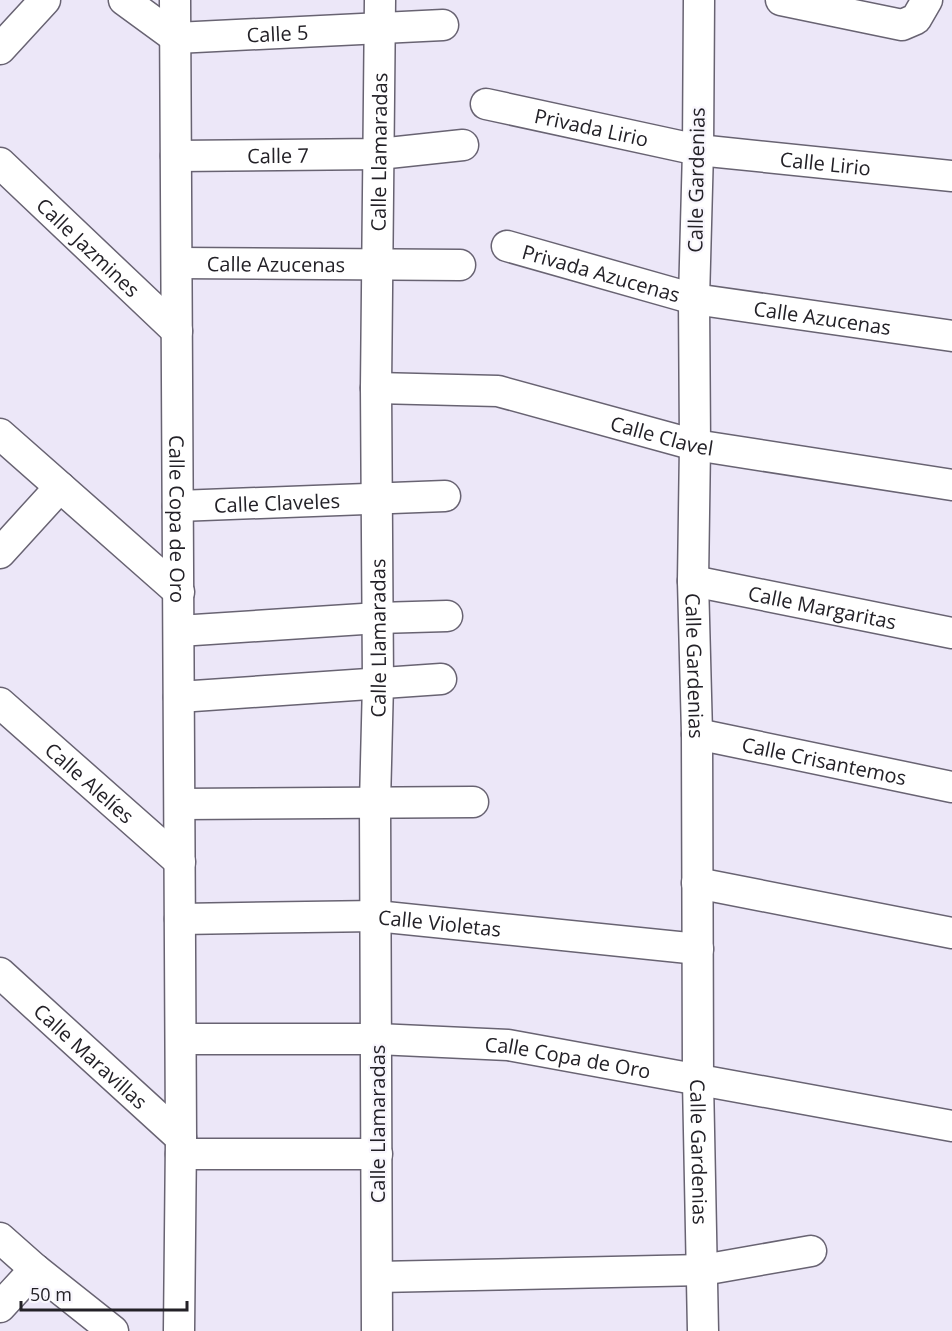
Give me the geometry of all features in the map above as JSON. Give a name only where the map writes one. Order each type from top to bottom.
[{"type":"street","points":[[0,49],[45,0]]},
{"type":"street","points":[[124,0],[176,38]]},
{"type":"street","name":"Calle Copa de Oro","points":[[176,0],[181,1039],[179,1331]]},
{"type":"street","name":"Calle Llamaradas","points":[[377,1331],[376,266],[380,0]]},
{"type":"street","name":"Calle Gardenias","points":[[699,0],[694,299],[693,581],[697,734],[698,1081],[703,1331]]},
{"type":"street","points":[[782,0],[902,25],[916,19],[927,0]]},
{"type":"street","points":[[380,30],[443,25]]},
{"type":"street","name":"Calle 5","points":[[176,38],[380,30]]},
{"type":"street","name":"Privada Lirio","points":[[486,104],[698,150]]},
{"type":"street","name":"Calle 7","points":[[176,156],[379,154],[463,145]]},
{"type":"street","name":"Calle Lirio","points":[[698,150],[952,176]]},
{"type":"street","name":"Calle Jazmines","points":[[0,163],[177,331]]},
{"type":"street","name":"Privada Azucenas","points":[[507,246],[694,299]]},
{"type":"street","name":"Calle Azucenas","points":[[177,263],[376,266]]},
{"type":"street","points":[[376,266],[460,265]]},
{"type":"street","name":"Calle Azucenas","points":[[694,299],[952,336]]},
{"type":"street","name":"Calle Clavel","points":[[376,388],[498,391],[695,445],[952,485]]},
{"type":"street","points":[[0,434],[178,592]]},
{"type":"street","points":[[0,553],[60,488]]},
{"type":"street","name":"Calle Claveles","points":[[178,506],[445,496]]},
{"type":"street","name":"Calle Margaritas","points":[[693,581],[952,633]]},
{"type":"street","points":[[179,631],[378,618],[447,616]]},
{"type":"street","points":[[179,697],[441,679]]},
{"type":"street","name":"Calle Alelíes","points":[[0,703],[180,862]]},
{"type":"street","name":"Calle Crisantemos","points":[[697,734],[952,787]]},
{"type":"street","points":[[180,804],[473,801]]},
{"type":"street","points":[[697,883],[952,933]]},
{"type":"street","name":"Calle Violetas","points":[[180,920],[376,916],[698,949]]},
{"type":"street","name":"Calle Maravillas","points":[[0,973],[181,1146]]},
{"type":"street","name":"Calle Copa de Oro","points":[[181,1039],[377,1039],[508,1045],[952,1126]]},
{"type":"street","points":[[181,1146],[377,1154]]},
{"type":"street","points":[[0,1238],[113,1331]]},
{"type":"street","points":[[378,1277],[703,1270],[811,1251]]},
{"type":"street","points":[[0,1306],[35,1269]]}]
